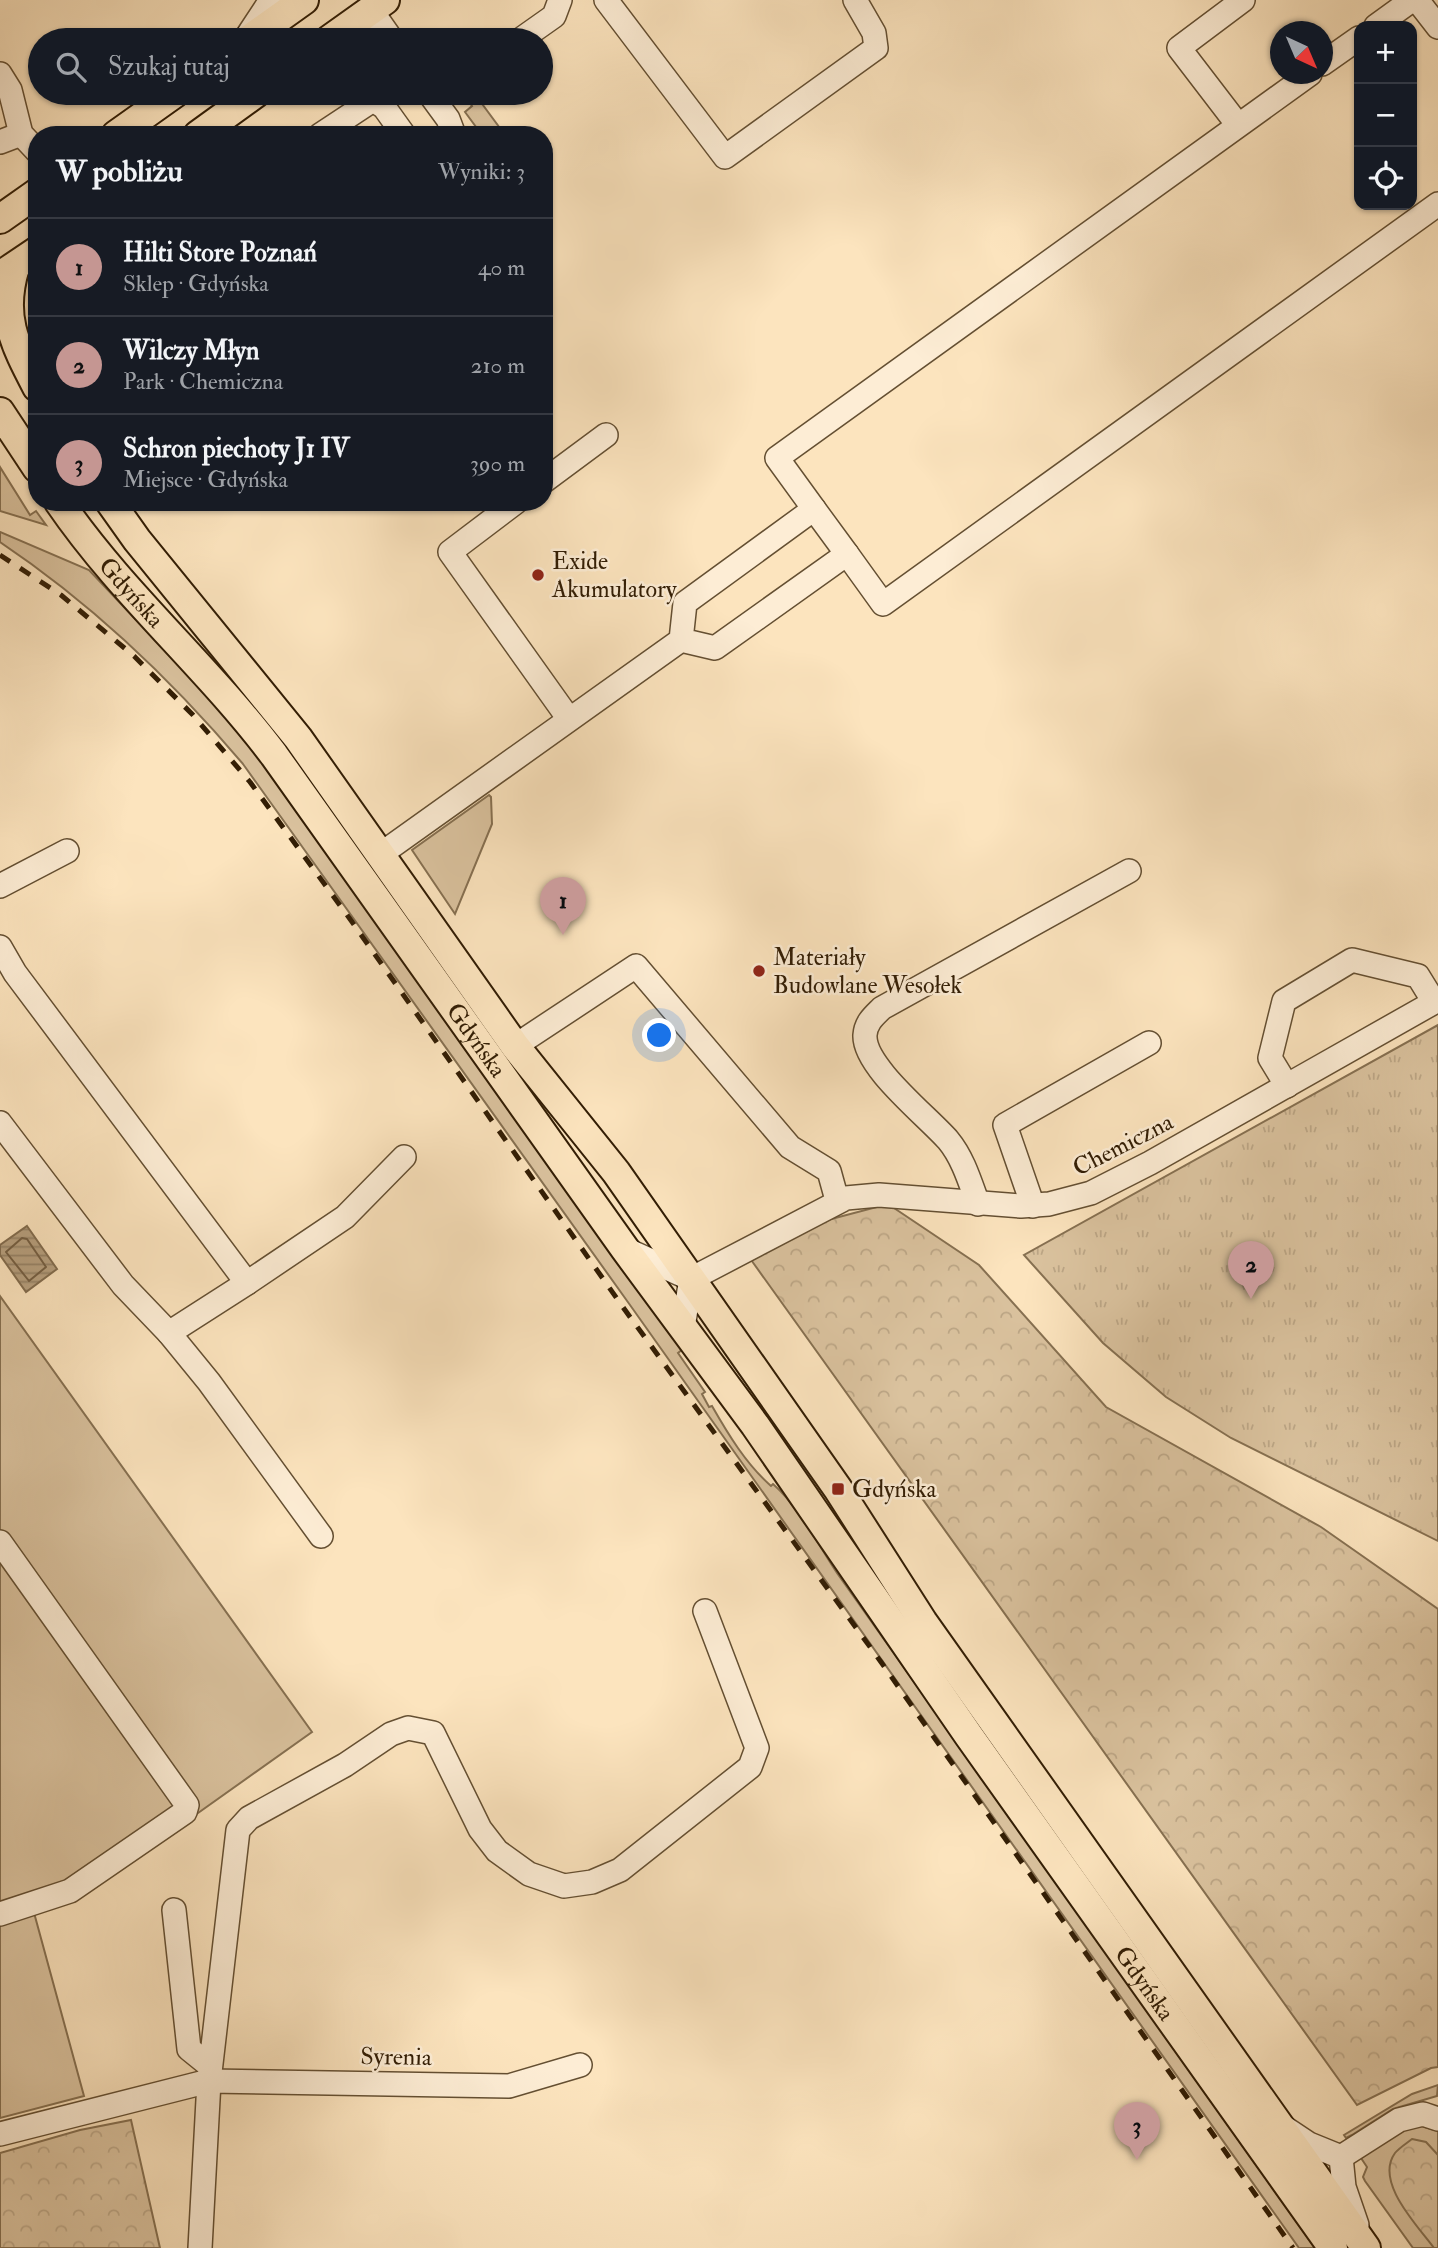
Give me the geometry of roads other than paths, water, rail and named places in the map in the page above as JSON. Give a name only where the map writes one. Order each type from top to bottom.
[{"type":"main road","points":[[263,28],[304,0]]},
{"type":"main road","points":[[344,28],[376,3]]},
{"type":"main road","points":[[129,126],[158,105]]},
{"type":"main road","points":[[210,126],[239,105]]},
{"type":"main road","points":[[0,219],[28,199]]},
{"type":"main road","points":[[17,265],[6,296],[5,317],[14,343],[28,370]]},
{"type":"main road","points":[[0,347],[28,385]]},
{"type":"main road","points":[[0,412],[28,454]]},
{"type":"main road","name":"Gdyńska","points":[[66,511],[107,567],[220,688],[265,744],[625,1249],[755,1425],[902,1641],[1332,2248]]},
{"type":"main road","name":"Gdyńska","points":[[116,511],[298,738],[515,1045],[617,1172],[838,1489],[923,1622],[1366,2247]]},
{"type":"street","points":[[254,28],[271,0]]},
{"type":"street","points":[[537,28],[554,16],[560,0]]},
{"type":"street","points":[[606,0],[725,157],[876,48],[874,33],[855,0]]},
{"type":"street","points":[[1238,125],[1180,48],[1244,0]]},
{"type":"street","points":[[1383,21],[1414,0],[1438,27]]},
{"type":"street","points":[[376,3],[387,28]]},
{"type":"street","points":[[1333,56],[1354,42]]},
{"type":"street","points":[[0,74],[10,90],[19,142]]},
{"type":"street","points":[[1296,84],[777,458],[883,604],[1438,204]]},
{"type":"street","points":[[314,126],[343,105]]},
{"type":"street","points":[[334,126],[365,105]]},
{"type":"street","points":[[381,105],[398,126]]},
{"type":"street","points":[[391,105],[407,126]]},
{"type":"street","points":[[438,105],[451,126]]},
{"type":"street","points":[[0,201],[28,194]]},
{"type":"street","points":[[553,474],[606,435]]},
{"type":"street","points":[[681,640],[685,603],[814,509]]},
{"type":"street","points":[[504,511],[450,551],[569,719]]},
{"type":"street","points":[[380,854],[681,640],[715,648],[846,554]]},
{"type":"street","points":[[0,886],[67,850]]},
{"type":"street","points":[[978,1204],[967,1173],[949,1142],[877,1067],[867,1051],[865,1034],[869,1020],[882,1008],[1129,871]]},
{"type":"street","points":[[0,947],[15,973],[247,1283]]},
{"type":"street","points":[[1287,1086],[1270,1058],[1284,1001],[1352,960],[1418,976],[1436,1001]]},
{"type":"street","points":[[515,1045],[636,966],[790,1147],[829,1171],[838,1200]]},
{"type":"street","name":"Chemiczna","points":[[691,1279],[838,1200],[879,1195],[1034,1206],[1075,1199],[1109,1185],[1436,1001]]},
{"type":"street","points":[[1034,1206],[1005,1125],[1149,1043]]},
{"type":"street","points":[[0,1123],[122,1285],[169,1333],[209,1382],[321,1536]]},
{"type":"street","points":[[169,1333],[345,1217],[404,1157]]},
{"type":"street","points":[[625,1249],[691,1279],[683,1327]]},
{"type":"street","points":[[0,1542],[187,1805],[185,1812],[70,1891],[0,1914]]},
{"type":"street","points":[[200,2248],[210,2073],[238,1830],[249,1818],[345,1765],[391,1734],[408,1728],[433,1733],[481,1829],[497,1851],[529,1874],[565,1886],[592,1882],[620,1870],[750,1767],[757,1748],[705,1611]]},
{"type":"street","points":[[174,1910],[189,2049],[210,2073]]},
{"type":"street","name":"Syrenia","points":[[0,2134],[210,2073],[509,2086],[580,2065]]},
{"type":"street","points":[[1341,2157],[1399,2120],[1423,2114],[1438,2119]]},
{"type":"street","points":[[1278,2124],[1309,2144],[1341,2157]]},
{"type":"street","points":[[1341,2157],[1344,2187],[1366,2247]]},
{"type":"water","points":[[27,1226],[57,1269],[26,1292],[0,1255],[0,1245]]},
{"type":"railway","points":[[0,555],[61,595],[134,656],[193,715],[250,782],[350,919],[625,1310],[881,1662],[1293,2248]]},
{"type":"place","name":"Exide Akumulatory","points":[[538,575]]},
{"type":"place","name":"Hilti Store Poznań","points":[[563,935]]},
{"type":"place","name":"Materiały Budowlane Wesołek","points":[[759,971]]},
{"type":"place","name":"Wilczy Młyn","points":[[1251,1299]]},
{"type":"place","name":"Gdyńska","points":[[838,1489]]},
{"type":"place","name":"Schron piechoty J1 IV","points":[[1137,2160]]}]
